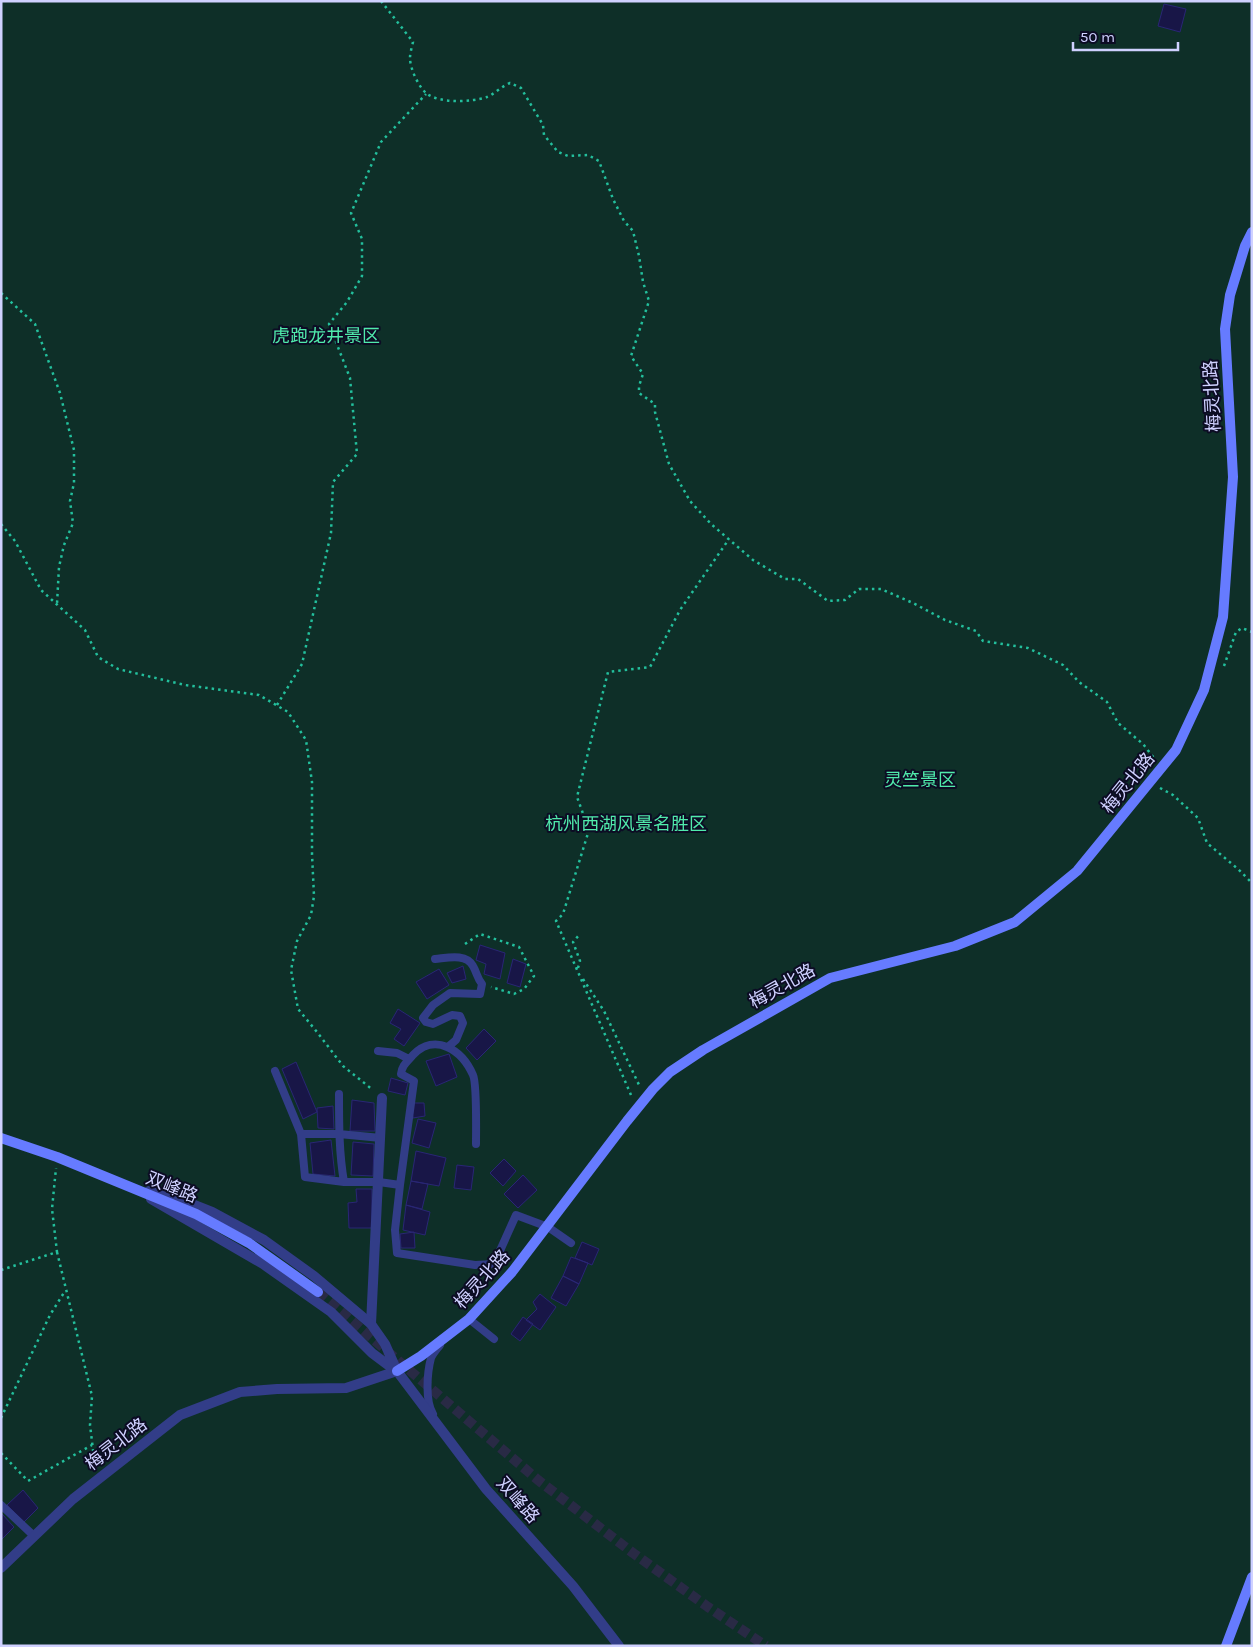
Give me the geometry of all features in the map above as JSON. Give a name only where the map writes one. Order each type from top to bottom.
[{"type":"main road","name":"梅灵北路","points":[[397,1371],[421,1356],[469,1319],[512,1272],[646,1099],[670,1072],[703,1050],[830,978],[955,946],[1015,922],[1077,872],[1176,750],[1204,690],[1223,617],[1233,477],[1225,329],[1230,295],[1245,246],[1252,232]]},
{"type":"main road","name":"双峰路","points":[[1,1138],[57,1157],[196,1214],[249,1244],[318,1292]]},
{"type":"main road","points":[[1226,1646],[1252,1577]]},
{"type":"street","points":[[371,1324],[382,1098]]},
{"type":"street","points":[[131,1187],[174,1197],[212,1212],[255,1236],[314,1276],[371,1324],[385,1344],[397,1371]]},
{"type":"street","points":[[131,1187],[263,1264],[330,1312],[372,1353],[397,1371]]},
{"type":"street","name":"双峰路","points":[[397,1371],[486,1489],[573,1586],[619,1646]]},
{"type":"street","name":"梅灵北路","points":[[1,1568],[73,1499],[180,1415],[240,1392],[277,1389],[346,1388],[397,1371]]},
{"type":"lane","points":[[435,959],[464,958],[472,964],[476,977],[482,984],[480,994],[450,993],[433,1005],[423,1018],[426,1022],[433,1024],[452,1015],[460,1016],[463,1023],[456,1040],[449,1046]]},
{"type":"lane","points":[[476,1144],[474,1076],[466,1062],[449,1046],[440,1044],[419,1048],[402,1067],[401,1074],[414,1082],[395,1230],[397,1253],[475,1266],[494,1264],[516,1215],[548,1227],[571,1243]]},
{"type":"lane","points":[[378,1051],[397,1053],[409,1059]]},
{"type":"lane","points":[[275,1071],[301,1134],[305,1177],[344,1182],[400,1184]]},
{"type":"lane","points":[[338,1094],[339,1134],[344,1182]]},
{"type":"lane","points":[[301,1134],[339,1134],[381,1138]]},
{"type":"lane","points":[[469,1319],[494,1339]]},
{"type":"lane","points":[[443,1434],[430,1410],[428,1380],[432,1356],[446,1336]]},
{"type":"lane","points":[[1,1505],[34,1536]]},
{"type":"path","points":[[381,1],[413,42],[410,59],[417,81],[426,94],[444,100],[467,101],[489,97],[500,87],[510,83],[521,88],[542,124],[544,136],[558,152],[568,156],[588,155],[599,161],[613,199],[624,221],[633,231],[643,282],[649,301],[631,356],[644,374],[639,386],[639,393],[655,404],[655,412],[669,464],[690,501],[711,524],[753,560],[785,579],[798,579],[828,601],[845,600],[860,588],[881,588],[945,620],[976,631],[983,642],[1028,648],[1063,665],[1080,682],[1107,702],[1118,723],[1144,744],[1154,758],[1164,765]]},
{"type":"path","points":[[277,706],[302,664],[331,533],[333,482],[357,454],[350,378],[329,324],[347,302],[362,276],[362,239],[351,213],[381,142],[426,94]]},
{"type":"path","points":[[1,293],[35,324],[60,393],[74,450],[74,483],[70,501],[73,523],[64,545],[59,567],[57,604]]},
{"type":"path","points":[[1,524],[15,541],[41,590],[85,630],[98,657],[118,669],[184,684],[259,695],[288,712],[306,740],[312,782],[314,896],[311,915],[297,941],[291,970],[298,1009],[343,1066],[382,1098]]},
{"type":"path","points":[[631,1095],[556,921],[563,914],[589,830],[578,797],[608,672],[650,667],[680,610],[729,539]]},
{"type":"path","points":[[1150,782],[1173,795],[1198,818],[1207,843],[1252,883]]},
{"type":"path","points":[[465,944],[480,934],[519,947],[534,976],[524,989],[514,994],[482,984]]},
{"type":"path","points":[[580,934],[573,942],[580,961],[578,971],[604,1011],[646,1099]]},
{"type":"path","points":[[57,1157],[52,1209],[57,1252],[92,1396],[90,1425],[97,1480]]},
{"type":"path","points":[[1,1270],[57,1252]]},
{"type":"path","points":[[1,1418],[50,1315],[66,1289]]},
{"type":"path","points":[[1,1453],[28,1481],[92,1445]]},
{"type":"green space","name":"杭州西湖风景名胜区","points":[[1,1],[1252,1],[1252,1646],[1,1646]]},
{"type":"building","points":[[1164,4],[1186,9],[1180,32],[1158,26]]},
{"type":"building","points":[[480,945],[505,953],[500,979],[484,974],[486,964],[476,960]]},
{"type":"building","points":[[513,959],[526,964],[520,987],[507,983]]},
{"type":"building","points":[[463,966],[466,979],[452,983],[447,973]]},
{"type":"building","points":[[439,969],[449,985],[427,999],[416,982]]},
{"type":"building","points":[[398,1009],[420,1023],[404,1046],[394,1039],[401,1029],[390,1023]]},
{"type":"building","points":[[484,1029],[496,1041],[477,1060],[466,1048]]},
{"type":"building","points":[[449,1054],[457,1077],[436,1086],[426,1061]]},
{"type":"building","points":[[296,1062],[317,1112],[303,1119],[282,1069]]},
{"type":"building","points":[[391,1078],[408,1083],[405,1095],[388,1091]]},
{"type":"building","points":[[352,1100],[374,1103],[375,1131],[350,1131]]},
{"type":"building","points":[[411,1103],[424,1103],[425,1116],[413,1118]]},
{"type":"building","points":[[333,1106],[334,1129],[318,1128],[317,1108]]},
{"type":"building","points":[[418,1119],[436,1123],[429,1148],[412,1143]]},
{"type":"building","points":[[331,1140],[335,1176],[313,1174],[310,1143]]},
{"type":"building","points":[[353,1142],[374,1144],[373,1176],[351,1175]]},
{"type":"building","points":[[416,1151],[446,1158],[439,1186],[411,1181]]},
{"type":"building","points":[[504,1159],[516,1171],[503,1186],[490,1173]]},
{"type":"building","points":[[457,1165],[474,1167],[471,1190],[454,1188]]},
{"type":"building","points":[[523,1175],[537,1190],[518,1208],[504,1194]]},
{"type":"building","points":[[411,1181],[428,1184],[422,1209],[406,1205]]},
{"type":"building","points":[[356,1189],[372,1189],[372,1228],[349,1228],[348,1203],[357,1202]]},
{"type":"building","points":[[406,1205],[430,1212],[425,1235],[403,1230]]},
{"type":"building","points":[[414,1232],[415,1248],[401,1248],[400,1234]]},
{"type":"building","points":[[582,1242],[599,1249],[592,1265],[575,1258]]},
{"type":"building","points":[[571,1257],[588,1263],[579,1284],[563,1276]]},
{"type":"building","points":[[563,1276],[579,1284],[566,1306],[551,1298]]},
{"type":"building","points":[[540,1294],[556,1307],[540,1330],[526,1320],[537,1309],[533,1302]]},
{"type":"building","points":[[523,1317],[533,1324],[520,1341],[511,1334]]},
{"type":"building","points":[[23,1490],[38,1508],[24,1522],[7,1505]]},
{"type":"building","points":[[1,1513],[14,1527],[1,1540]]},
{"type":"tunnel","points":[[318,1292],[538,1480],[633,1553],[766,1646]]},
{"type":"park label","name":"虎跑龙井景区","points":[[326,336]]},
{"type":"park label","name":"灵竺景区","points":[[920,780]]}]
